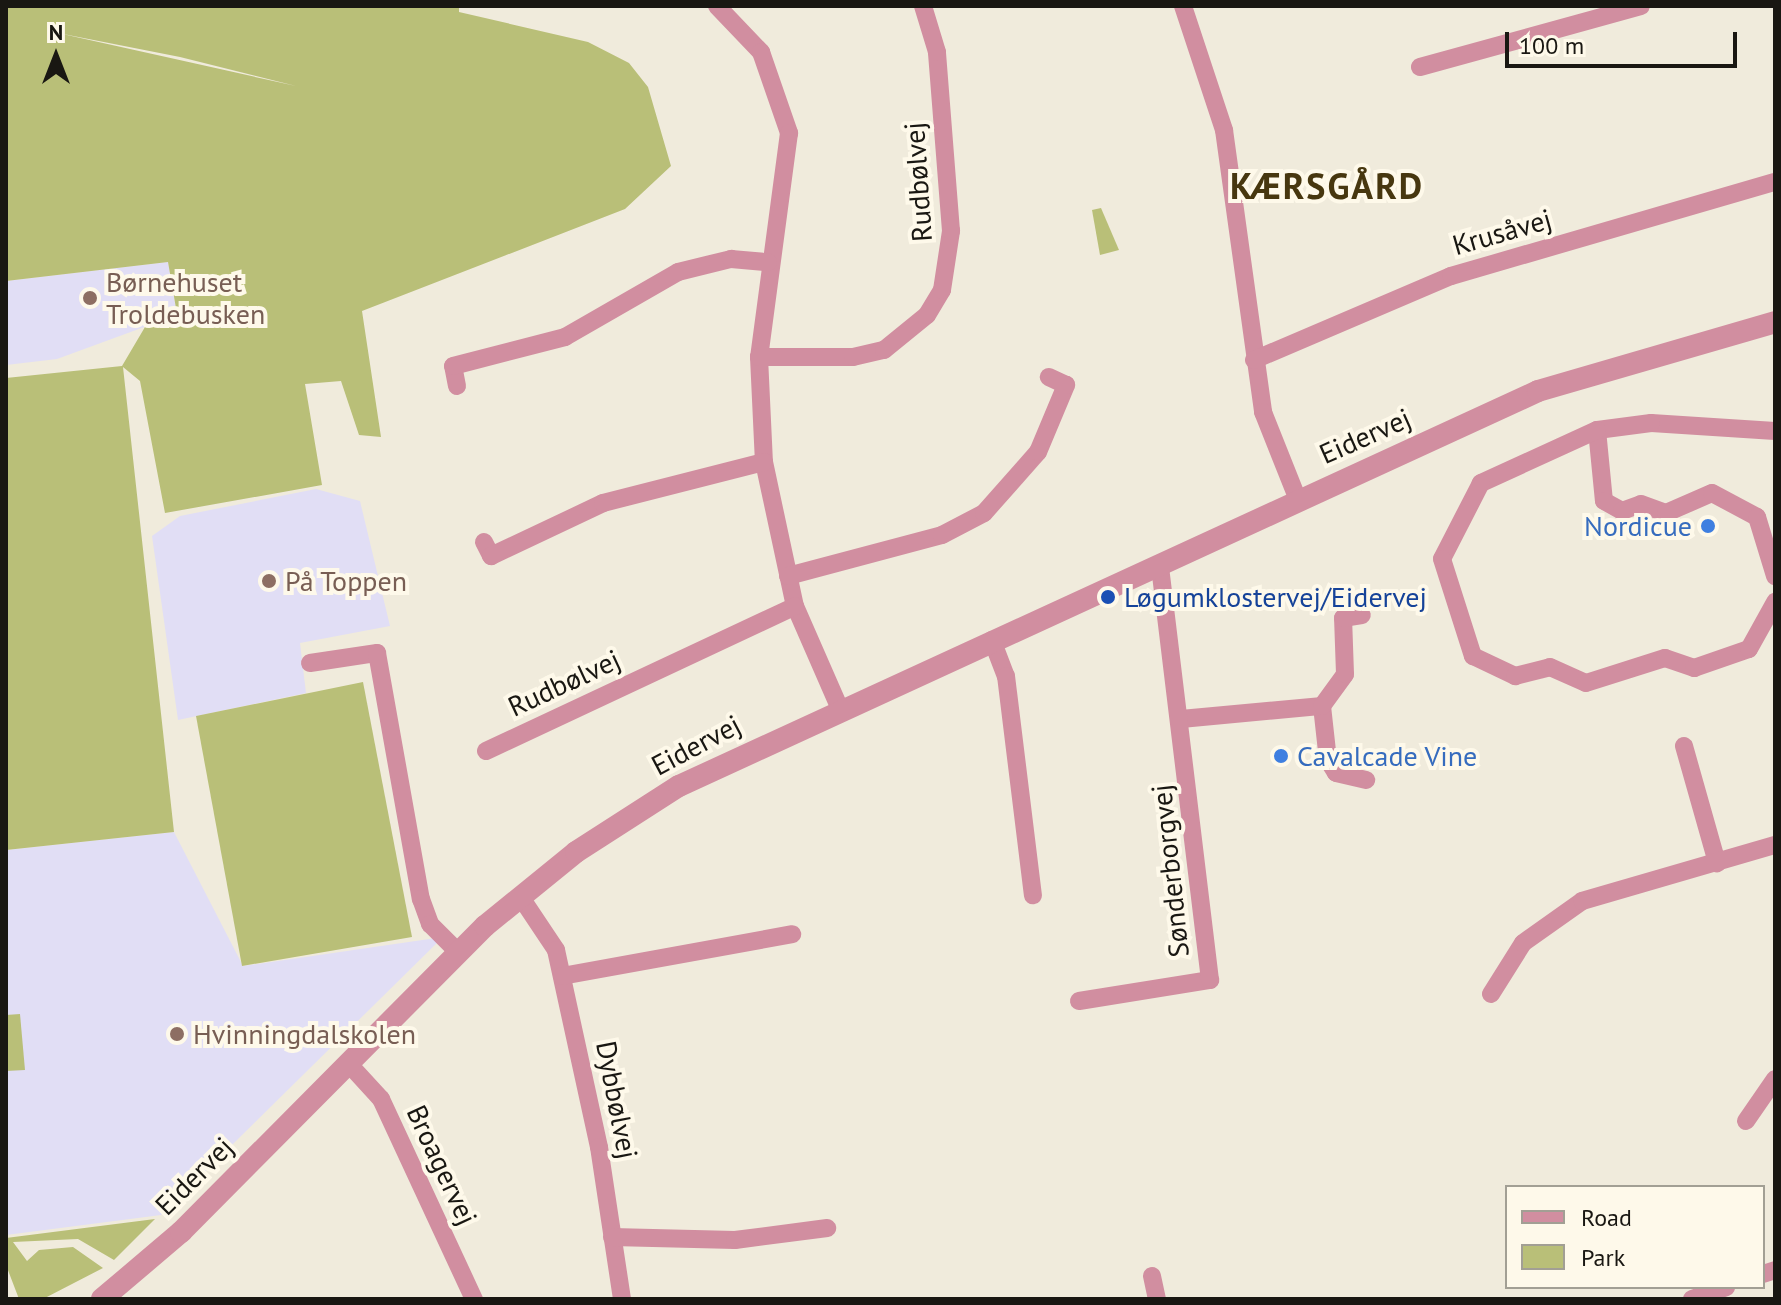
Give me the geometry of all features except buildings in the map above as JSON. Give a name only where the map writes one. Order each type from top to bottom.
[{"type":"street","points":[[717,6],[761,52],[789,133],[786,187],[768,262],[759,357],[764,462],[795,606],[840,709]]},
{"type":"street","name":"Rudbølvej","points":[[759,357],[884,350],[927,315],[942,290],[951,231],[937,52],[923,6]]},
{"type":"street","points":[[1183,6],[1224,130],[1254,360],[1273,443],[1298,500]]},
{"type":"street","points":[[1420,67],[1641,6]]},
{"type":"street","name":"Krusåvej","points":[[1254,360],[1451,276],[1775,182]]},
{"type":"street","points":[[457,386],[453,366],[565,337],[678,272],[731,259],[768,262]]},
{"type":"street","name":"Eidervej","points":[[102,1299],[124,1292],[457,951],[520,896],[679,786],[840,709],[1538,391],[1775,322]]},
{"type":"street","points":[[788,576],[942,535],[984,513],[1038,452],[1066,385],[1049,377]]},
{"type":"street","points":[[1775,431],[1651,423],[1597,430],[1481,483],[1442,559],[1473,656],[1515,676],[1550,667],[1586,683],[1665,658],[1694,668],[1749,649],[1775,602]]},
{"type":"street","points":[[1597,430],[1604,501],[1622,511],[1641,504],[1666,513],[1712,493],[1757,517],[1775,576]]},
{"type":"street","points":[[484,542],[491,556],[603,503],[764,462]]},
{"type":"street","name":"Sønderborgvej","points":[[1079,1001],[1210,980],[1160,564]]},
{"type":"street","name":"Rudbølvej","points":[[486,751],[795,606]]},
{"type":"street","points":[[1362,615],[1343,618],[1345,674],[1322,706],[1328,760],[1336,773],[1366,780]]},
{"type":"street","points":[[992,640],[1006,676],[1033,895]]},
{"type":"street","points":[[310,663],[377,653],[421,899],[430,924],[457,951]]},
{"type":"street","points":[[1181,719],[1322,706]]},
{"type":"street","points":[[1684,746],[1717,863]]},
{"type":"street","points":[[1491,994],[1523,943],[1582,901],[1775,845]]},
{"type":"street","name":"Dybbølvej","points":[[520,896],[547,932],[562,976],[622,1299]]},
{"type":"street","points":[[562,976],[792,934]]},
{"type":"street","name":"Broagervej","points":[[348,1063],[381,1099],[474,1299]]},
{"type":"street","points":[[1746,1121],[1775,1079]]},
{"type":"street","points":[[612,1237],[735,1240],[827,1228]]},
{"type":"street","points":[[1152,1276],[1157,1299]]},
{"type":"street","points":[[1692,1299],[1720,1289]]},
{"type":"shaded area","name":"Børnehuset Troldebusken","points":[[168,262],[177,315],[57,359],[6,365],[6,281]]},
{"type":"shaded area","name":"På Toppen","points":[[316,489],[360,501],[390,626],[300,643],[306,693],[178,720],[152,536],[180,516]]},
{"type":"shaded area","name":"Hvinningdalskolen","points":[[174,832],[243,966],[443,937],[161,1215],[6,1235],[6,850]]},
{"type":"green space","points":[[6,6],[459,6],[459,12],[588,42],[629,63],[648,87],[671,166],[625,209],[362,311],[381,437],[359,435],[341,381],[305,384],[322,485],[165,513],[140,381],[123,367],[174,832],[6,850],[6,378],[122,366],[145,327],[177,314],[168,262],[6,281]],"holes":[[[58,33],[180,57],[296,86]]]},
{"type":"green space","points":[[1101,208],[1119,250],[1100,255],[1092,210]]},
{"type":"green space","points":[[363,682],[412,937],[242,966],[196,716]]},
{"type":"green space","points":[[20,1014],[25,1070],[6,1071],[6,1015]]},
{"type":"green space","points":[[155,1219],[114,1260],[78,1239],[13,1242],[27,1261],[39,1250],[73,1247],[103,1268],[43,1299],[19,1299],[6,1265],[6,1238]]},
{"type":"place","name":"Børnehuset Troldebusken","points":[[90,298]]},
{"type":"place","name":"Nordicue","points":[[1708,526]]},
{"type":"place","name":"På Toppen","points":[[269,581]]},
{"type":"place","name":"Løgumklostervej/Eidervej","points":[[1108,597]]},
{"type":"place","name":"Cavalcade Vine","points":[[1281,756]]},
{"type":"place","name":"Hvinningdalskolen","points":[[177,1034]]},
{"type":"district","name":"KÆRSGÅRD","points":[[1327,186]]}]
